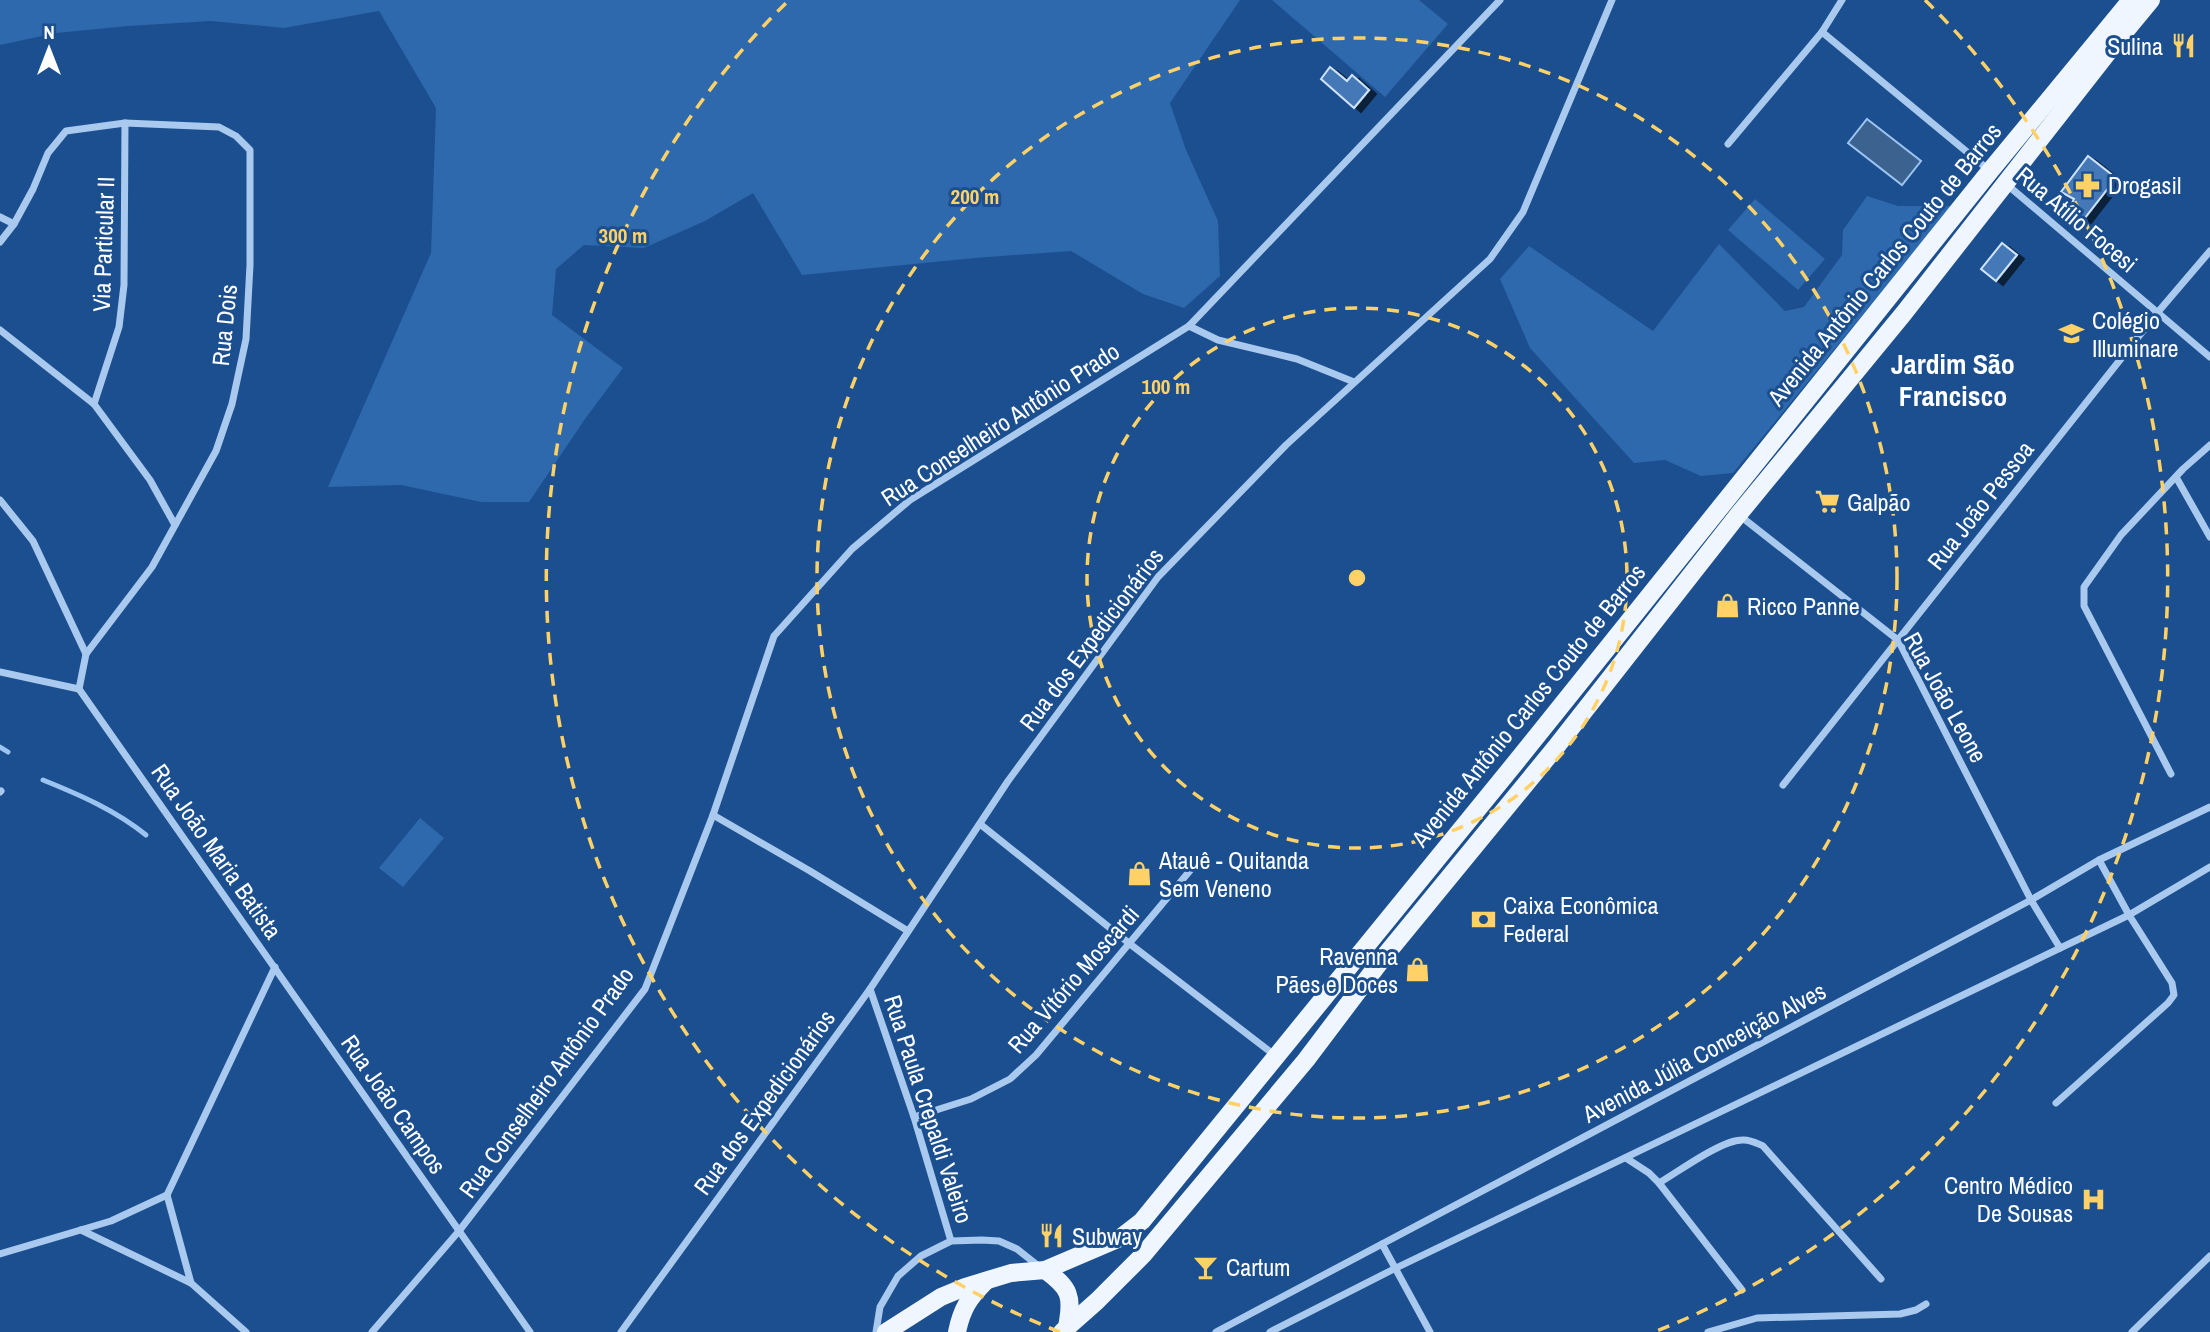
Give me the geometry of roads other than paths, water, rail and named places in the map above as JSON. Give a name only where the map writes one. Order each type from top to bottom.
[{"type":"main road","name":"Avenida Antônio Carlos Couto de Barros","points":[[886,1332],[941,1297],[1011,1273],[1045,1270],[1120,1238],[1142,1222],[2131,0]]},
{"type":"main road","name":"Avenida Antônio Carlos Couto de Barros","points":[[1064,1329],[1097,1301],[1143,1255],[1306,1060],[1390,949],[1526,784],[1738,514],[1904,313],[2151,0]]},
{"type":"main road","points":[[1045,1270],[1068,1290],[1071,1307],[1064,1329]]},
{"type":"main road","points":[[957,1332],[960,1315],[970,1297],[989,1279]]},
{"type":"street","name":"Rua Conselheiro Antônio Prado","points":[[372,1332],[459,1231],[645,989],[713,815],[774,636],[852,549],[910,500],[1189,326],[1500,0]]},
{"type":"street","name":"Rua dos Expedicionários","points":[[621,1332],[870,989],[1008,781],[1158,577],[1286,444],[1490,259],[1523,212],[1612,0]]},
{"type":"street","points":[[1728,144],[1822,32],[1842,0]]},
{"type":"street","name":"Rua Atílio Focesi","points":[[1822,32],[2210,357]]},
{"type":"street","name":"Rua Dois","points":[[14,224],[48,153],[66,131],[125,122],[219,127],[236,136],[250,150],[250,265],[246,339],[232,404],[216,451],[152,567],[86,654]]},
{"type":"street","name":"Via Particular II","points":[[94,404],[119,327],[124,285],[125,122]]},
{"type":"street","points":[[0,217],[14,224],[0,242]]},
{"type":"street","name":"Rua João Pessoa","points":[[1783,785],[2158,312],[2210,251]]},
{"type":"street","points":[[1189,326],[1218,340],[1297,359],[1354,382]]},
{"type":"street","points":[[0,330],[94,404],[150,480],[175,525]]},
{"type":"street","points":[[2171,774],[2084,606],[2084,587],[2121,535],[2210,445]]},
{"type":"street","points":[[2176,477],[2210,537]]},
{"type":"street","points":[[0,500],[33,541],[86,654],[79,690],[0,672]]},
{"type":"street","name":"Rua João Leone","points":[[1738,514],[1898,640],[2031,900],[2060,947]]},
{"type":"street","name":"Rua João Maria Batista","points":[[79,690],[275,967],[167,1195]]},
{"type":"street","name":"Avenida Júlia Conceição Alves","points":[[1216,1332],[2031,900],[2099,860],[2210,807]]},
{"type":"street","points":[[713,815],[908,931]]},
{"type":"street","points":[[980,824],[1277,1057]]},
{"type":"street","name":"Rua Vitório Moscardi","points":[[914,1117],[971,1099],[1010,1079],[1036,1055],[1203,855]]},
{"type":"street","points":[[2056,1103],[2174,995],[2172,984],[2099,860]]},
{"type":"street","points":[[1270,1332],[1396,1268],[2129,915],[2210,867]]},
{"type":"street","name":"Rua João Campos","points":[[275,967],[530,1332]]},
{"type":"street","name":"Rua Paula Crepaldi Valeiro","points":[[870,989],[914,1117],[951,1241]]},
{"type":"street","points":[[1658,1183],[1728,1142],[1753,1141],[1763,1146],[1881,1279]]},
{"type":"street","points":[[1626,1158],[1649,1173],[1658,1183],[1742,1290]]},
{"type":"street","points":[[0,1254],[111,1221],[167,1195],[191,1283]]},
{"type":"street","points":[[81,1230],[191,1283],[246,1332]]},
{"type":"street","points":[[876,1332],[880,1307],[898,1276],[921,1256],[951,1241],[999,1241],[1017,1249],[1045,1270]]},
{"type":"street","points":[[1382,1244],[1430,1332]]},
{"type":"street","points":[[2132,1332],[2210,1256]]},
{"type":"street","points":[[1708,1332],[1758,1318],[1900,1314],[1926,1304]]},
{"type":"waterway","points":[[0,747],[8,752]]},
{"type":"waterway","points":[[43,780],[84,797],[146,835]]},
{"type":"place","name":"Sulina","points":[[2183,46]]},
{"type":"place","name":"Drogasil","points":[[2088,185]]},
{"type":"place","name":"Colégio Illuminare","points":[[2072,334]]},
{"type":"place","name":"Galpão","points":[[1827,502]]},
{"type":"place","name":"Ricco Panne","points":[[1727,606]]},
{"type":"place","name":"Atauê - Quitanda Sem Veneno","points":[[1139,874]]},
{"type":"place","name":"Caixa Econômica Federal","points":[[1483,919]]},
{"type":"place","name":"Ravenna Pães e Doces","points":[[1418,970]]},
{"type":"place","name":"Centro Médico De Sousas","points":[[2093,1199]]},
{"type":"place","name":"Subway","points":[[1052,1236]]},
{"type":"place","name":"Cartum","points":[[1206,1267]]},
{"type":"district","name":"Jardim São Francisco","points":[[1953,380]]}]
